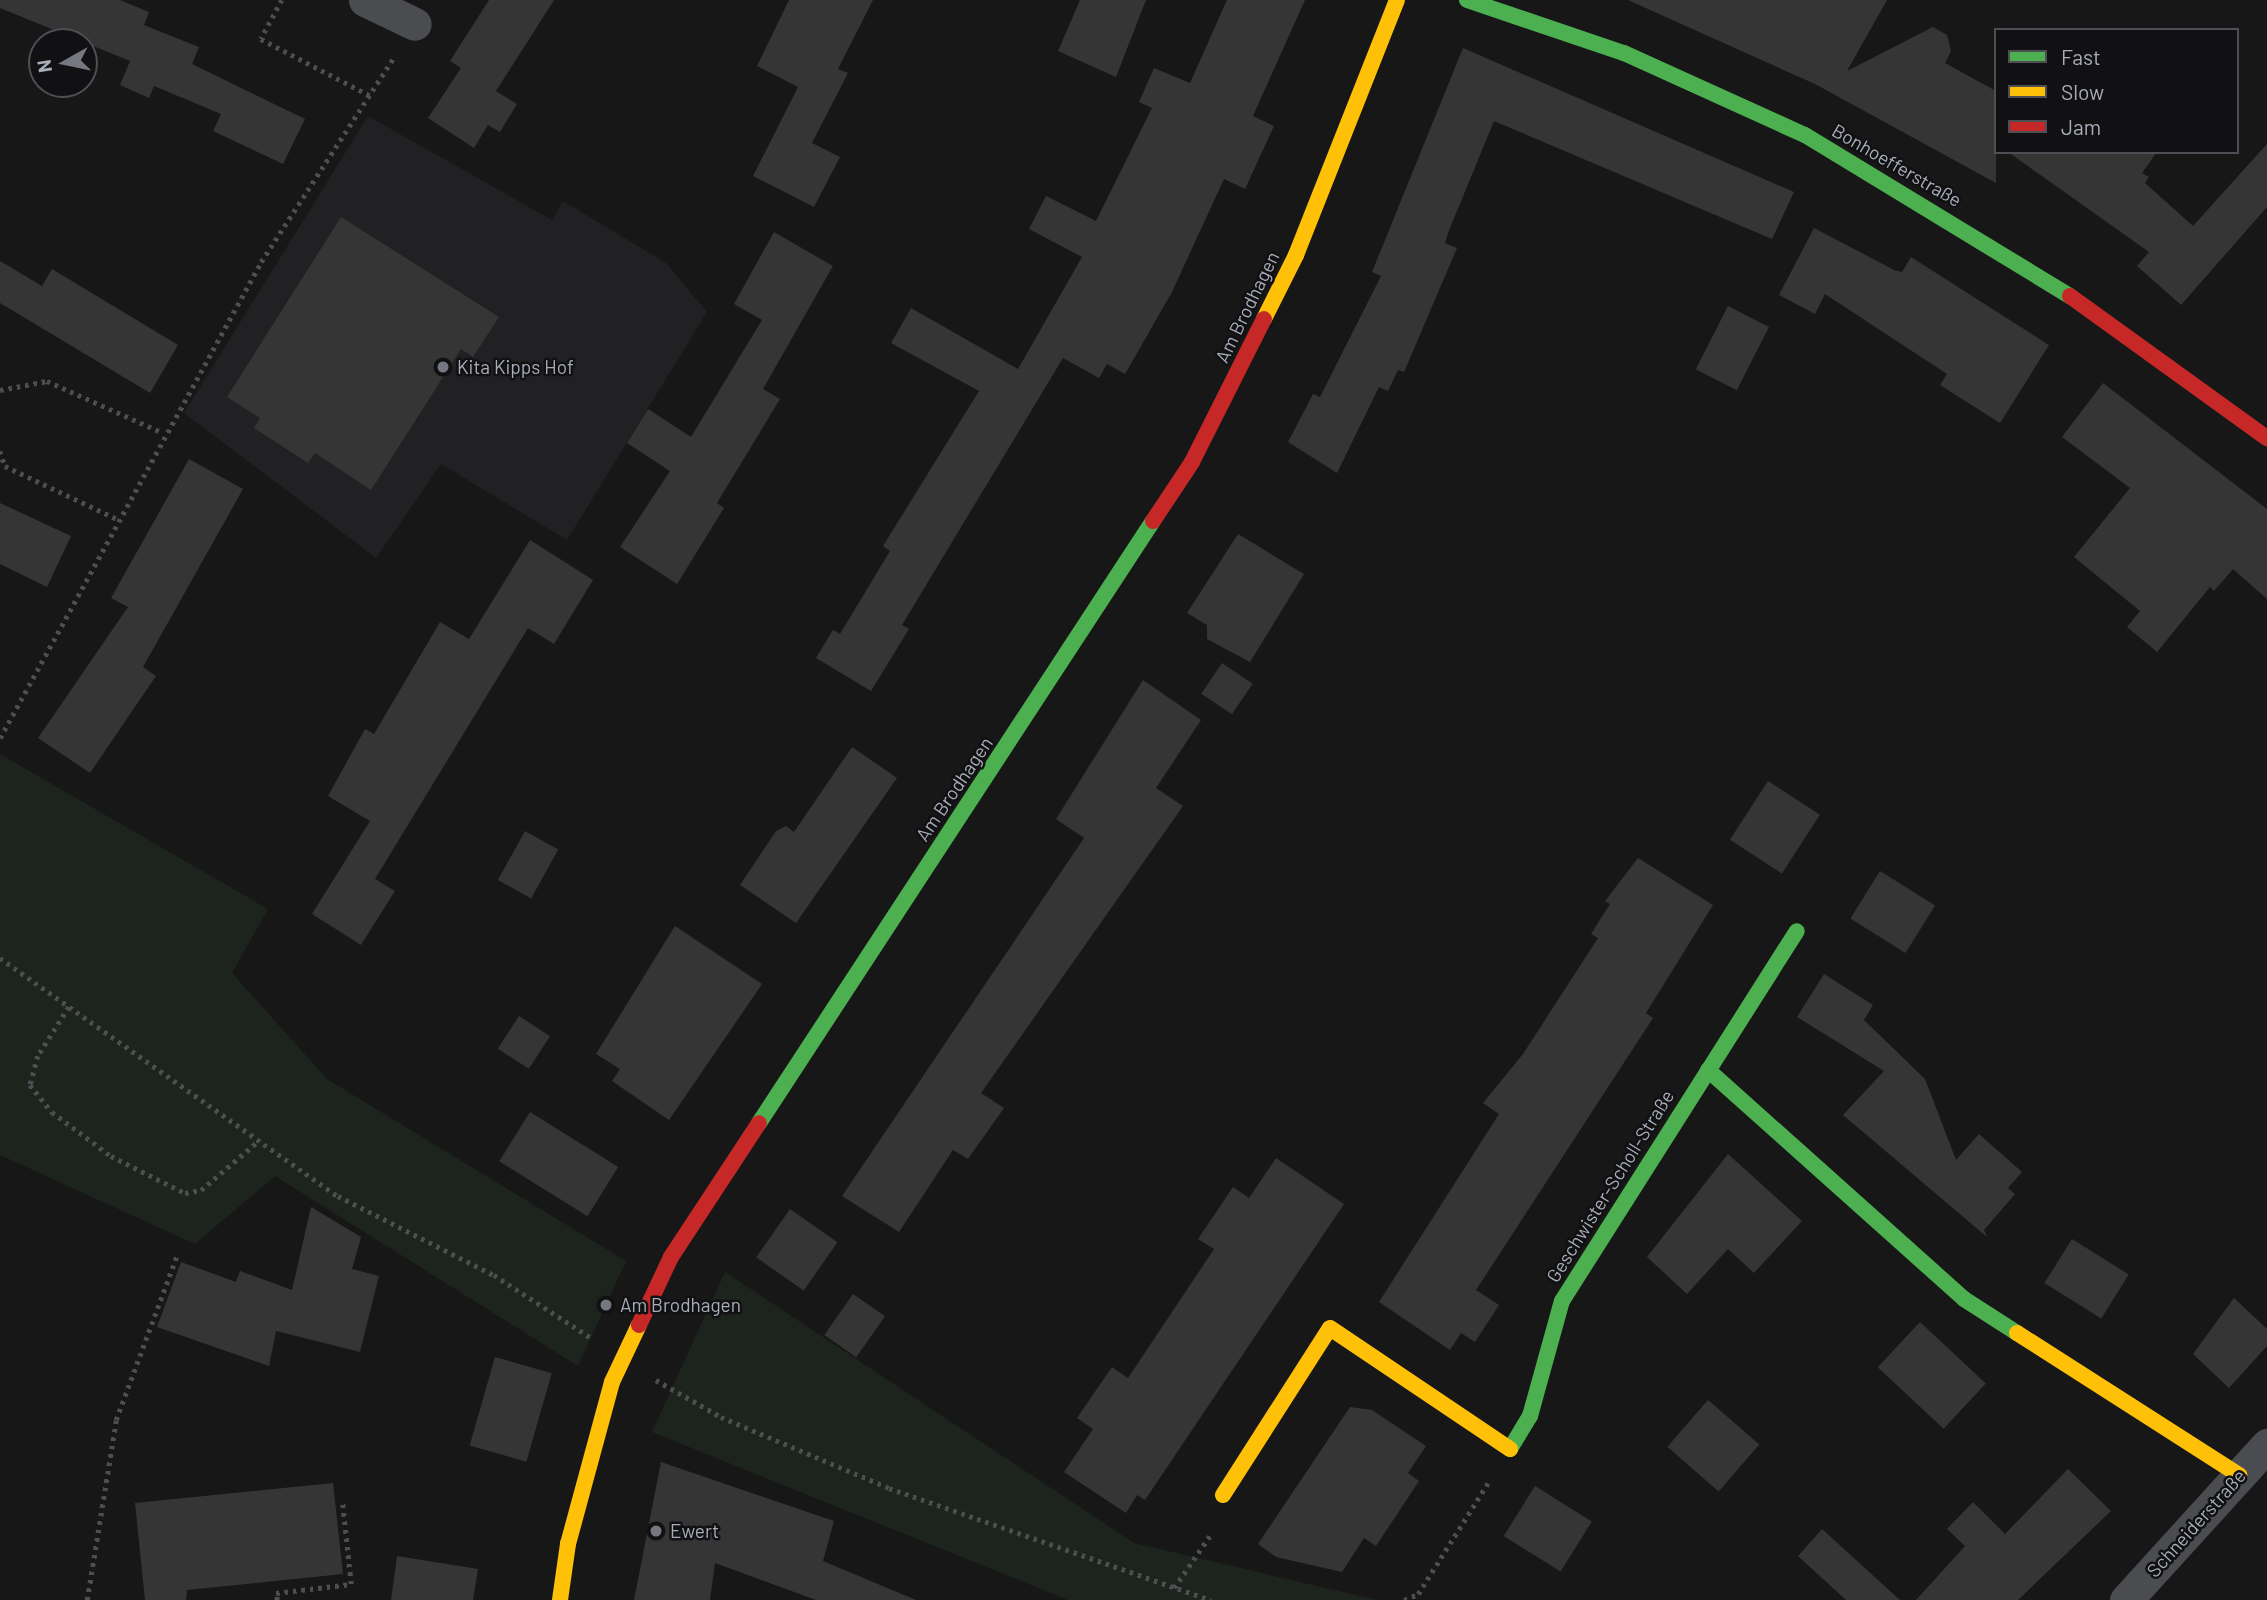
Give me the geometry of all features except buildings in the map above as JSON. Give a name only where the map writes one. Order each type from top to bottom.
[{"type":"street","points":[[365,0],[415,24]]},
{"type":"street","name":"Am Brodhagen","points":[[560,1600],[586,1468],[623,1359],[712,1187],[1192,463],[1296,255],[1397,0]]},
{"type":"street","name":"Bonhoefferstraße","points":[[1467,0],[1624,53],[1805,135],[2047,279],[2267,438]]},
{"type":"street","name":"Geschwister-Scholl-Straße","points":[[1509,1450],[1530,1416],[1562,1301],[1797,931]]},
{"type":"street","points":[[1709,1070],[1964,1299],[2239,1475]]},
{"type":"street","points":[[1223,1494],[1329,1328],[1509,1450]]},
{"type":"street","name":"Schneiderstraße","points":[[2126,1600],[2267,1445]]},
{"type":"path","points":[[282,0],[261,39],[369,95]]},
{"type":"path","points":[[0,738],[163,433],[415,24]]},
{"type":"path","points":[[0,390],[47,381],[163,433]]},
{"type":"path","points":[[0,452],[5,466],[117,519]]},
{"type":"path","points":[[0,958],[256,1143],[379,1219],[494,1275],[623,1359],[721,1417],[889,1488],[1211,1600]]},
{"type":"path","points":[[69,1007],[38,1056],[30,1085],[51,1112],[111,1156],[185,1194],[201,1190],[256,1143]]},
{"type":"path","points":[[87,1600],[114,1430],[177,1255]]},
{"type":"path","points":[[1404,1600],[1418,1594],[1509,1450]]},
{"type":"path","points":[[1174,1588],[1223,1516],[1223,1494]]},
{"type":"path","points":[[277,1600],[276,1593],[351,1584],[342,1500]]},
{"type":"shaded area","name":"Kita Kipps Hof","points":[[368,116],[552,220],[563,201],[666,263],[707,312],[567,540],[441,464],[376,558],[184,413]]},
{"type":"shaded area","points":[[0,754],[268,909],[232,973],[327,1079],[626,1261],[578,1366],[275,1176],[195,1244],[0,1155]]},
{"type":"shaded area","points":[[725,1272],[1134,1543],[1377,1600],[1068,1600],[652,1432]]},
{"type":"traffic: fast","points":[[1467,0],[1624,53],[1805,135],[2070,296]]},
{"type":"traffic: fast","points":[[759,1123],[1153,521]]},
{"type":"traffic: fast","points":[[1510,1449],[1530,1416],[1562,1301],[1797,931]]},
{"type":"traffic: fast","points":[[1708,1070],[1964,1299],[2017,1333]]},
{"type":"traffic: slow","points":[[1264,319],[1296,255],[1397,0]]},
{"type":"traffic: slow","points":[[560,1600],[568,1544],[612,1382],[639,1325]]},
{"type":"traffic: slow","points":[[1223,1495],[1330,1328],[1510,1449]]},
{"type":"traffic: slow","points":[[2017,1333],[2239,1475]]},
{"type":"traffic: jam","points":[[2070,296],[2267,438]]},
{"type":"traffic: jam","points":[[1153,521],[1192,462],[1264,319]]},
{"type":"traffic: jam","points":[[639,1325],[671,1257],[759,1123]]},
{"type":"place","name":"Kita Kipps Hof","points":[[443,367]]},
{"type":"place","name":"Am Brodhagen","points":[[606,1305]]},
{"type":"place","name":"Ewert","points":[[656,1531]]}]
